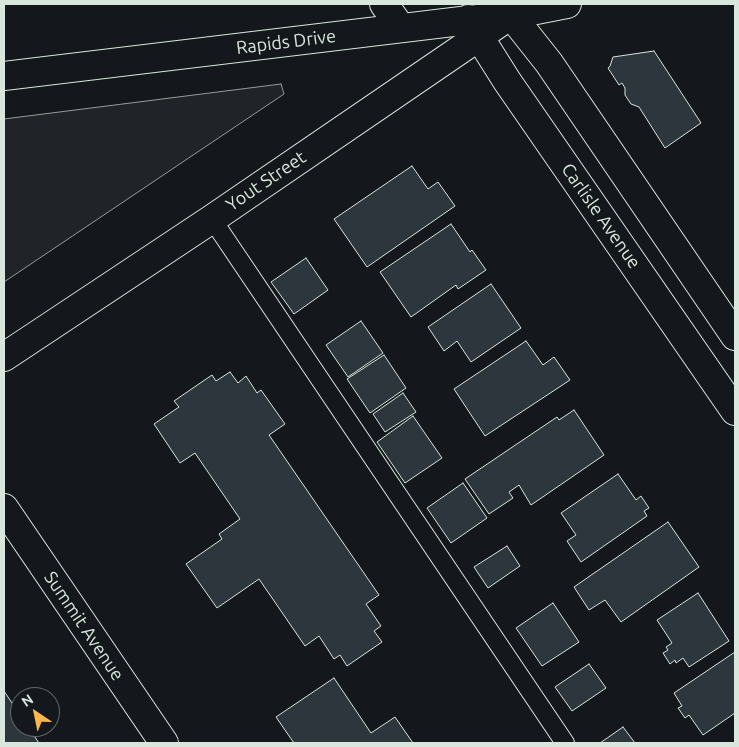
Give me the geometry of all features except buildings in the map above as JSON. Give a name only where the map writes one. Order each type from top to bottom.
[{"type":"street","points":[[384,4],[401,28]]},
{"type":"street","name":"Rapids Drive","points":[[4,76],[401,28],[473,28],[519,9],[567,4]]},
{"type":"street","points":[[519,9],[549,64],[735,336]]},
{"type":"street","name":"Yout Street","points":[[4,357],[212,219],[473,28]]},
{"type":"street","name":"Carlisle Avenue","points":[[473,28],[735,411]]},
{"type":"street","name":"Summit Avenue","points":[[4,508],[164,743]]},
{"type":"lane","points":[[212,219],[565,743]]},
{"type":"shaded area","points":[[281,84],[284,94],[4,282],[4,119]]}]
